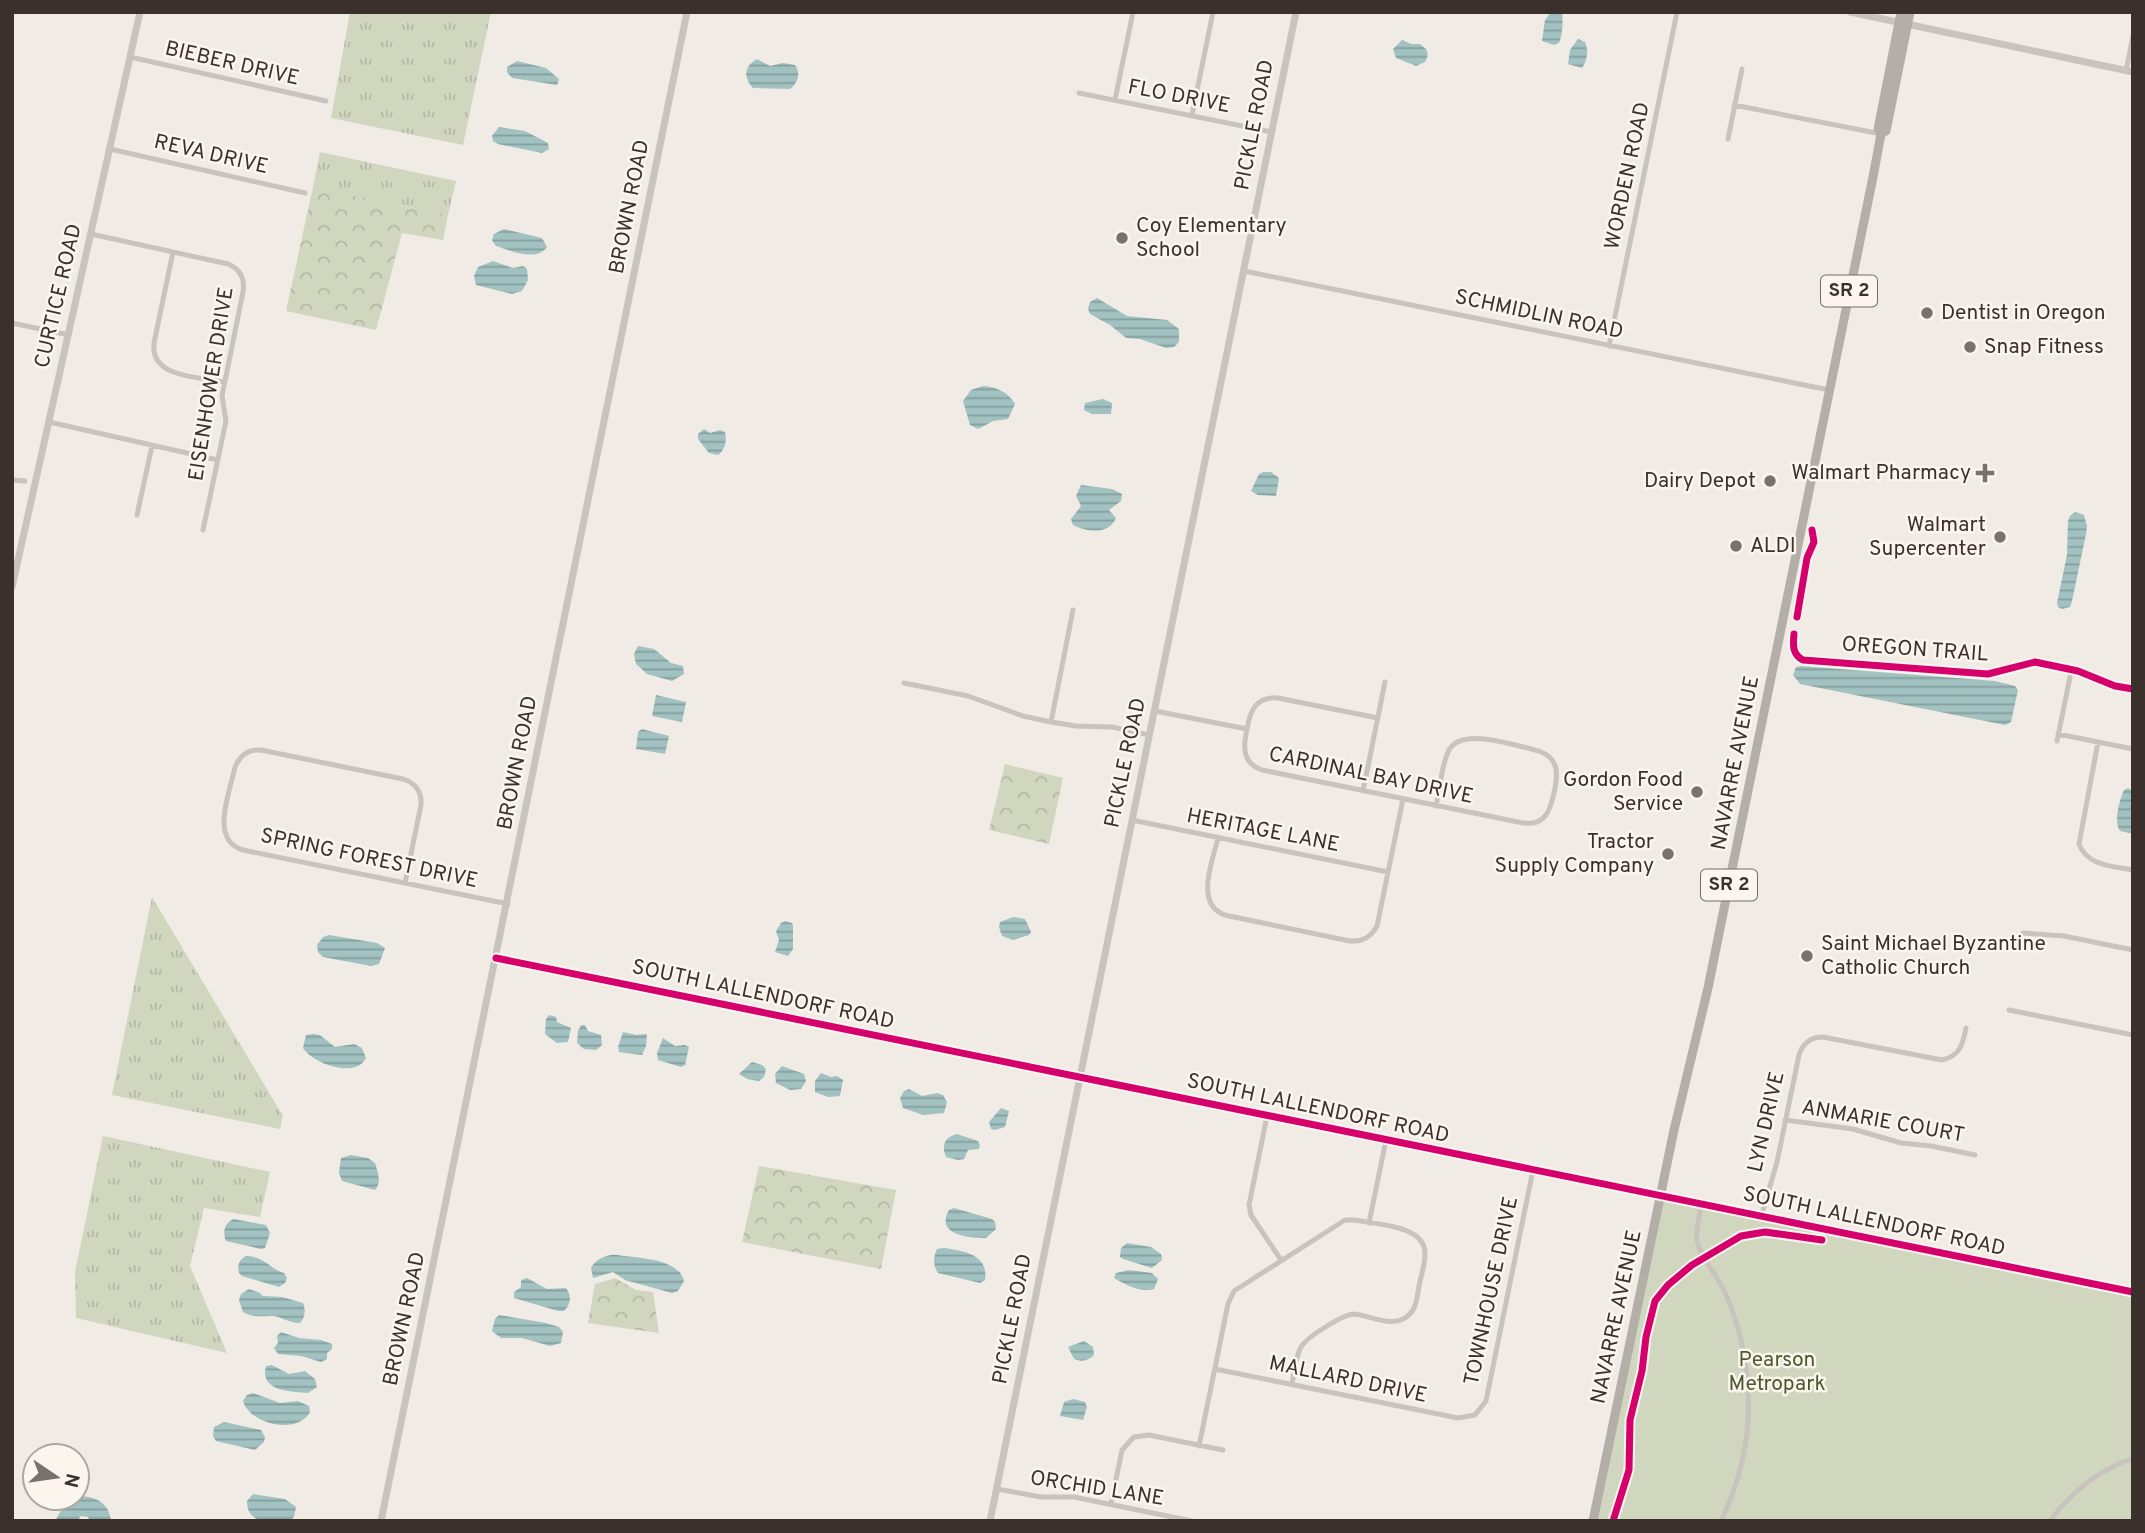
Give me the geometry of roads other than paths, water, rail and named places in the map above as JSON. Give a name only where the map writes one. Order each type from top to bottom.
[{"type":"highway","name":"NAVARRE AVENUE","points":[[1593,1521],[1660,1194],[1708,988],[1881,134],[1878,129],[1883,101],[1902,19],[1910,12]]},
{"type":"highway","name":"NAVARRE AVENUE","points":[[1881,134],[1886,131],[1888,123],[1902,19]]},
{"type":"highway","points":[[1883,101],[1883,120],[1888,123]]},
{"type":"street","name":"CURTICE ROAD","points":[[12,587],[15,560],[69,335],[140,12]]},
{"type":"street","name":"BROWN ROAD","points":[[381,1521],[687,12]]},
{"type":"street","points":[[1115,100],[1133,12]]},
{"type":"street","points":[[1192,115],[1213,12]]},
{"type":"street","name":"PICKLE ROAD","points":[[990,1521],[1296,12]]},
{"type":"street","name":"WORDEN ROAD","points":[[1609,346],[1677,12]]},
{"type":"street","points":[[1850,12],[1902,19],[2129,71],[2133,36]]},
{"type":"street","name":"BIEBER DRIVE","points":[[130,57],[326,101]]},
{"type":"street","points":[[1728,139],[1742,69]]},
{"type":"street","name":"FLO DRIVE","points":[[1079,93],[1272,132]]},
{"type":"street","points":[[1734,105],[1881,134]]},
{"type":"street","name":"REVA DRIVE","points":[[110,149],[305,193]]},
{"type":"street","name":"EISENHOWER DRIVE","points":[[91,234],[228,264],[235,268],[242,278],[243,292],[222,396],[226,421],[203,530]]},
{"type":"street","points":[[173,252],[154,343],[155,356],[166,370],[224,382]]},
{"type":"street","name":"SCHMIDLIN ROAD","points":[[1244,271],[1829,390]]},
{"type":"street","points":[[12,323],[69,335]]},
{"type":"street","points":[[49,422],[218,460]]},
{"type":"street","points":[[137,515],[152,446]]},
{"type":"street","points":[[12,480],[25,481]]},
{"type":"street","points":[[1051,722],[1073,610]]},
{"type":"street","points":[[2070,677],[2058,737],[2133,749]]},
{"type":"street","points":[[1363,791],[1385,682]]},
{"type":"street","points":[[904,683],[968,696],[1017,714],[1051,722],[1112,727],[1150,735]]},
{"type":"street","points":[[1247,729],[1252,709],[1258,702],[1270,697],[1378,718]]},
{"type":"street","name":"CARDINAL BAY DRIVE","points":[[1155,711],[1247,729],[1244,750],[1254,767],[1363,791],[1436,806],[1531,824],[1547,814],[1557,771],[1554,761],[1547,754],[1468,737],[1456,741],[1448,750],[1436,806]]},
{"type":"street","points":[[2098,742],[2079,844],[2084,855],[2092,861],[2133,870]]},
{"type":"street","name":"SPRING FOREST DRIVE","points":[[405,883],[421,799],[413,784],[402,779],[264,750],[255,749],[240,757],[235,767],[223,825],[227,840],[232,846],[243,850],[508,904]]},
{"type":"street","points":[[1217,838],[1207,893],[1210,904],[1219,912],[1350,941],[1362,940],[1370,936],[1378,923],[1403,799]]},
{"type":"street","name":"HERITAGE LANE","points":[[1132,820],[1388,873]]},
{"type":"street","points":[[2023,933],[2064,936],[2133,950]]},
{"type":"street","name":"SOUTH LALLENDORF ROAD","points":[[496,958],[2133,1292]]},
{"type":"street","points":[[2009,1010],[2133,1035]]},
{"type":"street","name":"LYN DRIVE","points":[[1761,1217],[1776,1165],[1800,1052],[1812,1038],[1826,1037],[1942,1060],[1960,1049],[1966,1028]]},
{"type":"street","points":[[1266,1116],[1249,1205],[1251,1215],[1281,1260]]},
{"type":"street","name":"ANMARIE COURT","points":[[1786,1120],[1853,1129],[1901,1143],[1931,1146],[1975,1156]]},
{"type":"street","points":[[1368,1223],[1386,1140]]},
{"type":"street","name":"TOWNHOUSE DRIVE","points":[[1475,1415],[1486,1401],[1533,1170]]},
{"type":"street","points":[[1702,1203],[1697,1240],[1727,1294],[1745,1351],[1749,1386],[1746,1446],[1734,1490],[1721,1521]]},
{"type":"street","points":[[1199,1446],[1231,1296],[1237,1289],[1339,1222],[1350,1219],[1408,1231],[1422,1241],[1425,1257],[1414,1307],[1406,1317],[1396,1321],[1355,1314],[1340,1318],[1303,1344],[1298,1353],[1292,1384]]},
{"type":"street","name":"MALLARD DRIVE","points":[[1215,1369],[1458,1418],[1475,1415]]},
{"type":"street","points":[[1111,1504],[1122,1450],[1134,1437],[1149,1435],[1223,1450]]},
{"type":"street","points":[[2050,1521],[2075,1492],[2094,1478],[2133,1458]]},
{"type":"street","name":"ORCHID LANE","points":[[997,1489],[1041,1497],[1074,1497],[1192,1521]]},
{"type":"water","points":[[1551,12],[1562,12],[1561,35],[1559,43],[1554,45],[1542,41],[1545,20]]},
{"type":"water","points":[[1578,39],[1585,42],[1587,48],[1582,68],[1568,64],[1570,50]]},
{"type":"water","points":[[1402,40],[1420,44],[1425,48],[1428,54],[1425,62],[1416,66],[1396,58],[1393,49]]},
{"type":"water","points":[[757,59],[770,66],[783,63],[795,65],[798,78],[795,84],[790,89],[753,88],[746,72],[749,65]]},
{"type":"water","points":[[517,61],[546,68],[559,79],[557,85],[512,78],[507,67]]},
{"type":"water","points":[[499,127],[525,131],[548,143],[549,149],[542,153],[498,144],[493,141],[492,136]]},
{"type":"water","points":[[504,229],[542,238],[547,247],[530,255],[496,246],[492,240],[494,234]]},
{"type":"water","points":[[493,261],[513,268],[523,266],[527,269],[528,280],[522,291],[512,294],[476,285],[474,276],[478,267]]},
{"type":"water","points":[[1097,298],[1127,316],[1167,320],[1179,329],[1179,342],[1174,347],[1166,348],[1140,339],[1126,338],[1090,314],[1090,302]]},
{"type":"water","points":[[983,386],[1002,391],[1015,404],[1008,419],[993,421],[978,429],[970,425],[963,401],[971,390]]},
{"type":"water","points":[[1103,399],[1112,403],[1111,414],[1092,414],[1084,410],[1085,403]]},
{"type":"water","points":[[704,429],[710,433],[720,430],[725,432],[725,445],[718,455],[709,453],[698,439],[698,434]]},
{"type":"water","points":[[1271,472],[1279,478],[1276,496],[1258,495],[1251,491],[1259,474]]},
{"type":"water","points":[[1081,485],[1112,489],[1122,494],[1121,501],[1109,510],[1116,518],[1103,530],[1073,525],[1071,519],[1081,506],[1076,496]]},
{"type":"water","points":[[2075,512],[2084,515],[2086,534],[2072,601],[2070,607],[2062,609],[2057,603],[2067,555],[2068,521]]},
{"type":"water","points":[[638,646],[654,649],[671,663],[683,666],[684,674],[672,681],[647,674],[636,664],[634,654]]},
{"type":"water","points":[[1796,667],[1995,681],[2015,686],[2018,690],[2011,722],[2005,725],[1800,684],[1793,675]]},
{"type":"water","points":[[656,695],[686,702],[682,722],[652,716]]},
{"type":"water","points":[[642,729],[669,736],[665,754],[636,749],[638,732]]},
{"type":"water","points":[[2128,788],[2133,791],[2133,834],[2120,831],[2117,822],[2121,799],[2124,790]]},
{"type":"water","points":[[1013,917],[1025,919],[1031,932],[1029,935],[1013,940],[1002,936],[1000,922]]},
{"type":"water","points":[[785,921],[793,926],[793,949],[788,956],[775,952],[779,940],[776,931]]},
{"type":"water","points":[[329,935],[377,943],[385,948],[379,964],[371,966],[323,957],[318,952],[317,945],[323,937]]},
{"type":"water","points":[[549,1015],[571,1028],[568,1042],[557,1043],[545,1034],[546,1019]]},
{"type":"water","points":[[581,1025],[585,1025],[588,1031],[601,1035],[602,1045],[596,1050],[584,1049],[577,1043]]},
{"type":"water","points":[[623,1032],[647,1034],[642,1055],[619,1052]]},
{"type":"water","points":[[306,1035],[320,1035],[335,1047],[354,1044],[362,1048],[366,1058],[353,1068],[325,1064],[303,1048]]},
{"type":"water","points":[[663,1038],[675,1046],[689,1047],[685,1065],[681,1067],[658,1060],[657,1053]]},
{"type":"water","points":[[752,1062],[766,1069],[764,1077],[759,1081],[739,1074]]},
{"type":"water","points":[[782,1066],[804,1074],[806,1081],[801,1089],[790,1090],[776,1083],[775,1074]]},
{"type":"water","points":[[821,1073],[843,1080],[840,1096],[828,1097],[815,1092],[815,1081]]},
{"type":"water","points":[[909,1089],[922,1096],[937,1093],[943,1095],[947,1102],[944,1113],[923,1115],[903,1108],[900,1098],[904,1091]]},
{"type":"water","points":[[1001,1108],[1009,1111],[1005,1127],[991,1129],[989,1122]]},
{"type":"water","points":[[957,1134],[978,1141],[979,1149],[968,1150],[964,1159],[946,1157],[945,1142]]},
{"type":"water","points":[[351,1155],[368,1158],[375,1163],[379,1181],[375,1190],[342,1181],[339,1173],[341,1158]]},
{"type":"water","points":[[954,1208],[992,1219],[996,1229],[986,1238],[963,1236],[950,1230],[946,1225],[946,1218],[949,1210]]},
{"type":"water","points":[[234,1219],[266,1225],[270,1233],[265,1248],[226,1241],[225,1228],[228,1222]]},
{"type":"water","points":[[1127,1243],[1151,1247],[1161,1254],[1162,1260],[1152,1268],[1123,1259],[1120,1257],[1121,1248]]},
{"type":"water","points":[[944,1248],[979,1259],[985,1271],[985,1280],[980,1283],[938,1273],[934,1264],[935,1255],[937,1249]]},
{"type":"water","points":[[246,1256],[263,1261],[284,1273],[287,1278],[285,1283],[279,1287],[242,1276],[238,1265]]},
{"type":"water","points":[[606,1256],[645,1258],[666,1263],[680,1273],[684,1281],[678,1291],[672,1293],[625,1280],[613,1272],[593,1278],[591,1268]]},
{"type":"water","points":[[1129,1270],[1152,1273],[1158,1279],[1154,1289],[1139,1289],[1114,1278],[1116,1273]]},
{"type":"water","points":[[527,1278],[547,1289],[566,1288],[570,1297],[564,1311],[514,1298],[514,1292],[521,1287],[521,1280]]},
{"type":"water","points":[[249,1289],[263,1296],[282,1297],[303,1303],[303,1319],[296,1323],[274,1316],[254,1316],[243,1312],[239,1300],[241,1294]]},
{"type":"water","points":[[499,1315],[559,1327],[563,1332],[561,1343],[550,1346],[522,1338],[501,1338],[492,1331]]},
{"type":"water","points":[[281,1332],[299,1338],[321,1340],[332,1344],[332,1349],[327,1353],[327,1359],[321,1362],[301,1356],[278,1354],[274,1348]]},
{"type":"water","points":[[1084,1341],[1093,1347],[1094,1355],[1085,1360],[1074,1359],[1068,1347]]},
{"type":"water","points":[[272,1365],[289,1374],[305,1371],[315,1379],[317,1387],[308,1393],[278,1388],[267,1381],[265,1375],[266,1366]]},
{"type":"water","points":[[253,1393],[280,1403],[298,1401],[309,1406],[310,1412],[304,1419],[285,1425],[264,1421],[247,1409],[243,1401],[247,1395]]},
{"type":"water","points":[[1073,1399],[1085,1402],[1087,1407],[1083,1420],[1060,1416],[1064,1402]]},
{"type":"water","points":[[224,1422],[261,1430],[265,1437],[264,1442],[255,1450],[216,1441],[213,1436],[214,1427]]},
{"type":"water","points":[[253,1494],[285,1499],[296,1507],[294,1517],[290,1521],[256,1518],[251,1515],[247,1501]]},
{"type":"water","points":[[91,1497],[104,1505],[111,1521],[90,1521],[88,1517],[81,1516],[77,1521],[55,1521],[60,1512],[91,1512]]},
{"type":"place","name":"Coy Elementary School","points":[[1122,238]]},
{"type":"place","name":"Dentist in Oregon","points":[[1927,313]]},
{"type":"place","name":"Snap Fitness","points":[[1970,347]]},
{"type":"place","name":"Walmart Pharmacy","points":[[1985,473]]},
{"type":"place","name":"Dairy Depot","points":[[1770,481]]},
{"type":"place","name":"Walmart Supercenter","points":[[2000,537]]},
{"type":"place","name":"ALDI","points":[[1736,546]]},
{"type":"place","name":"Gordon Food Service","points":[[1697,792]]},
{"type":"place","name":"Tractor Supply Company","points":[[1668,854]]},
{"type":"place","name":"Saint Michael Byzantine Catholic Church","points":[[1807,956]]},
{"type":"park label","name":"Pearson Metropark","points":[[1777,1372]]}]
